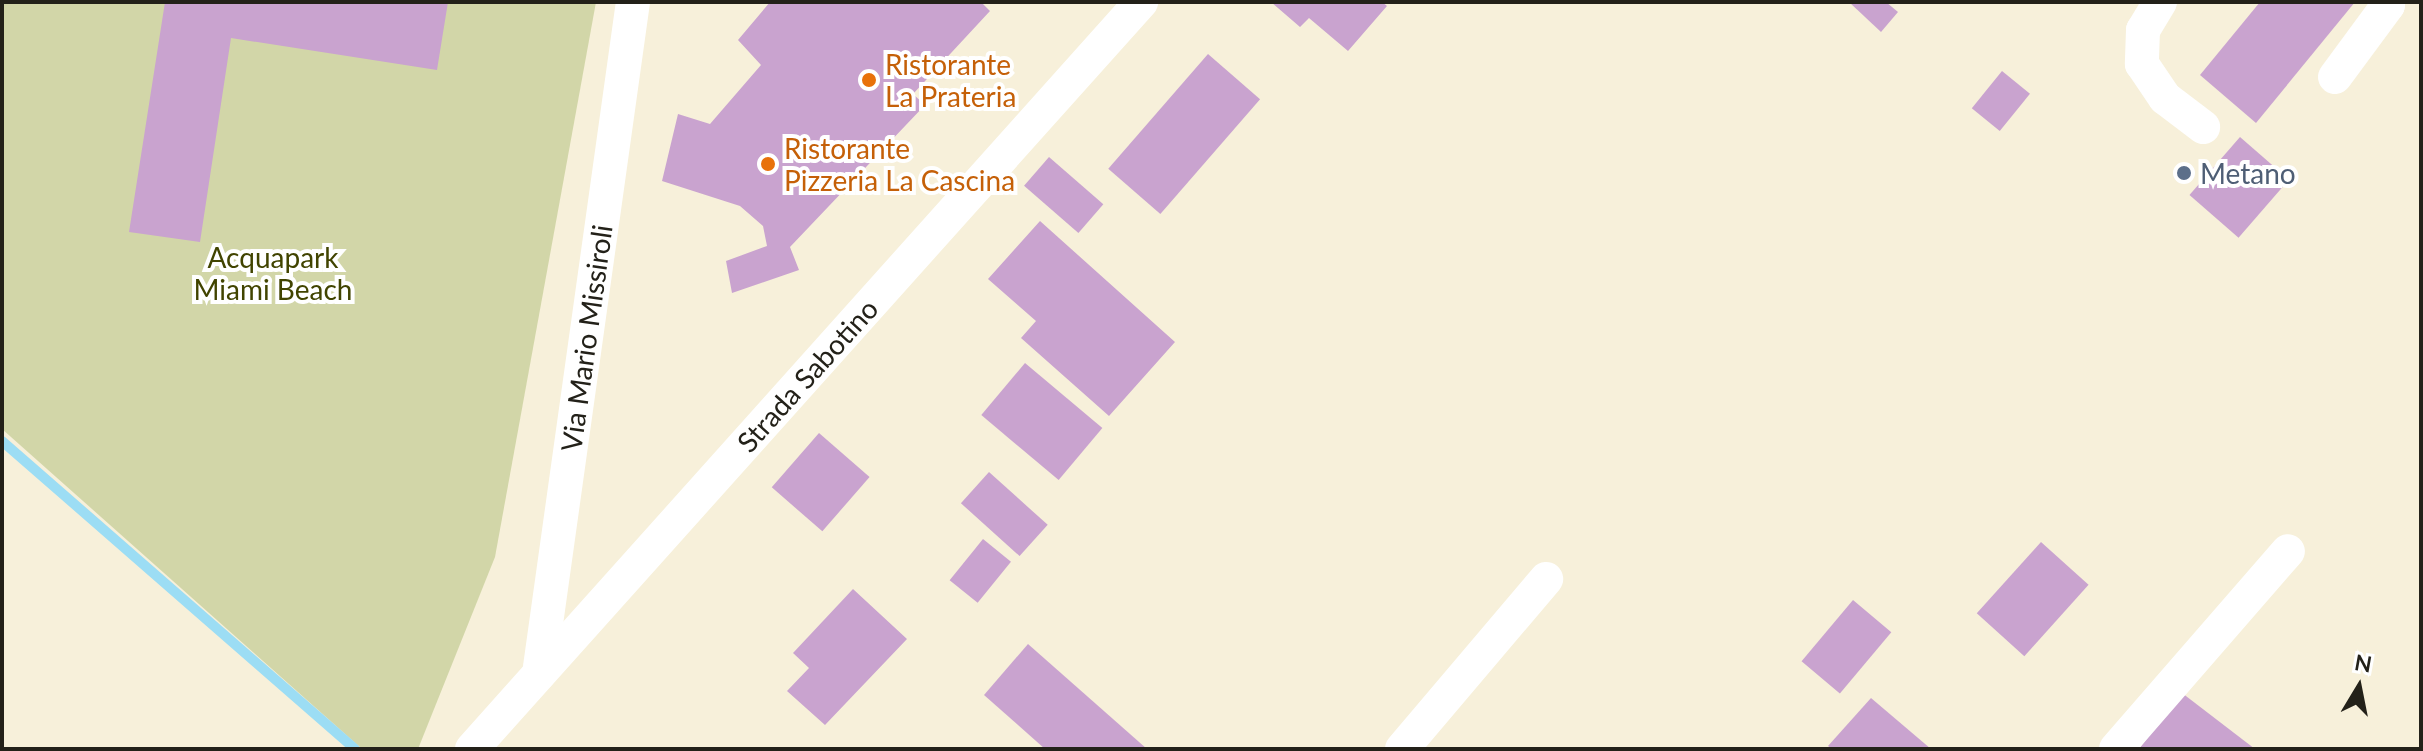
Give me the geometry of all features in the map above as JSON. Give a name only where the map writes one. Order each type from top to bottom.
[{"type":"street","name":"Via Mario Missiroli","points":[[539,674],[633,2]]},
{"type":"street","name":"Strada Sabotino","points":[[472,749],[1141,2]]},
{"type":"street","points":[[2160,2],[2143,30],[2142,64],[2165,98],[2203,127]]},
{"type":"street","points":[[2335,77],[2385,2]]},
{"type":"street","points":[[2116,749],[2288,551]]},
{"type":"street","points":[[1402,749],[1546,579]]},
{"type":"green space","name":"Acquapark Miami Beach","points":[[2,2],[596,2],[495,557],[418,749],[362,749],[2,429]]},
{"type":"building","points":[[165,2],[448,2],[437,70],[231,38],[200,242],[129,232]]},
{"type":"building","points":[[770,2],[981,2],[990,11],[913,94],[925,105],[790,247],[799,270],[732,293],[726,261],[767,246],[763,226],[740,206],[662,181],[678,114],[710,124],[761,65],[738,40]]},
{"type":"building","points":[[1271,2],[1382,2],[1387,6],[1348,51],[1309,18],[1300,27]]},
{"type":"building","points":[[1849,2],[1886,2],[1898,12],[1881,32]]},
{"type":"building","points":[[2260,2],[2355,2],[2256,123],[2200,75]]},
{"type":"building","points":[[1208,54],[1260,99],[1160,214],[1108,169]]},
{"type":"building","points":[[2002,71],[2030,94],[2000,131],[1972,108]]},
{"type":"building","points":[[2240,137],[2289,180],[2239,238],[2189,195]]},
{"type":"building","points":[[1049,157],[1103,204],[1078,233],[1024,186]]},
{"type":"building","points":[[1040,221],[1175,342],[1109,416],[1021,338],[1036,321],[988,279]]},
{"type":"building","points":[[1025,363],[1102,428],[1059,480],[981,415]]},
{"type":"building","points":[[819,433],[870,477],[822,531],[772,487]]},
{"type":"building","points":[[989,472],[1048,525],[1020,556],[961,503]]},
{"type":"building","points":[[983,539],[1011,562],[978,603],[950,580]]},
{"type":"building","points":[[2041,542],[2089,585],[2024,656],[1977,613]]},
{"type":"building","points":[[853,589],[907,639],[825,725],[787,691],[809,668],[793,653]]},
{"type":"building","points":[[1853,600],[1891,632],[1840,693],[1802,661]]},
{"type":"building","points":[[1028,644],[1147,749],[1045,749],[984,695]]},
{"type":"building","points":[[2182,693],[2255,749],[2139,749]]},
{"type":"building","points":[[1871,698],[1931,749],[1832,749],[1828,746]]},
{"type":"waterway","points":[[2,441],[355,749]]},
{"type":"place","name":"Ristorante La Prateria","points":[[869,80]]},
{"type":"place","name":"Ristorante Pizzeria La Cascina","points":[[768,164]]},
{"type":"place","name":"Metano","points":[[2184,173]]}]
